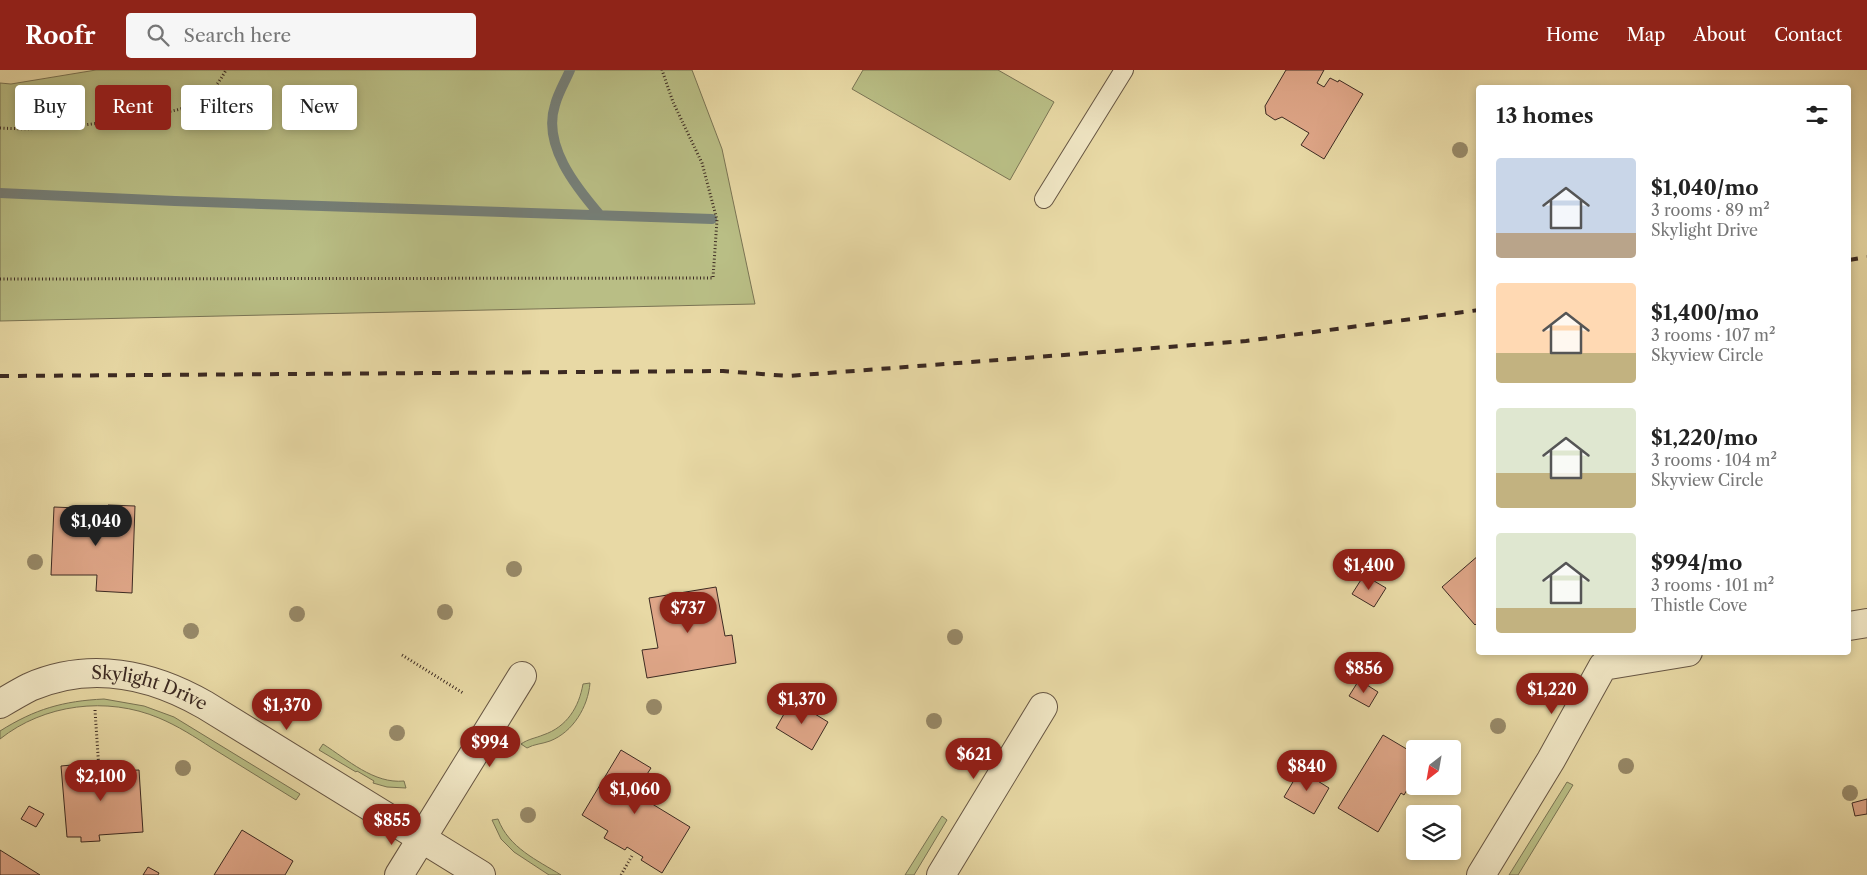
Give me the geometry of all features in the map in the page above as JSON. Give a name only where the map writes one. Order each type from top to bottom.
[{"type":"street","points":[[1851,626],[1867,623]]},
{"type":"street","points":[[1481,875],[1551,760],[1603,666],[1670,655]]},
{"type":"street","name":"Skylight Drive","points":[[0,704],[30,687],[68,675],[112,673],[141,678],[182,692],[481,875]]},
{"type":"street","points":[[398,875],[522,676]]},
{"type":"street","points":[[941,875],[1043,707]]},
{"type":"lane","points":[[1044,199],[1124,70]]},
{"type":"path","points":[[0,128],[41,128],[104,123],[184,108],[196,103],[214,90],[226,70]]},
{"type":"path","points":[[0,278],[713,278],[717,220],[702,163],[673,102],[662,70]]},
{"type":"path","points":[[402,655],[463,693]]},
{"type":"path","points":[[95,710],[99,770]]},
{"type":"path","points":[[621,875],[633,854]]},
{"type":"green space","points":[[96,70],[692,70],[722,149],[755,304],[0,321],[0,83],[11,84]]},
{"type":"green space","points":[[863,70],[998,70],[1054,102],[1010,180],[852,89]]},
{"type":"green space","points":[[590,683],[583,710],[566,732],[550,741],[527,748],[521,744],[559,727],[575,708],[583,684]]},
{"type":"green space","points":[[104,699],[144,706],[174,717],[300,794],[296,800],[166,721],[139,711],[118,707],[76,707],[56,711],[17,727],[0,739],[0,731],[25,717],[50,707]]},
{"type":"green space","points":[[323,744],[372,775],[382,779],[404,781],[406,788],[387,787],[373,783],[374,781],[319,750]]},
{"type":"green space","points":[[1567,782],[1573,785],[1518,875],[1509,875]]},
{"type":"green space","points":[[942,816],[947,820],[914,875],[905,875]]},
{"type":"green space","points":[[498,819],[516,846],[561,875],[549,875],[514,852],[501,839],[492,820]]},
{"type":"building","points":[[1286,70],[1324,70],[1317,83],[1324,87],[1330,78],[1338,82],[1339,80],[1363,94],[1324,159],[1301,145],[1309,133],[1282,117],[1275,120],[1266,114],[1265,106]]},
{"type":"building","points":[[108,505],[135,506],[132,593],[96,591],[97,575],[51,575],[54,507],[77,508],[76,518],[108,520]]},
{"type":"building","points":[[1476,558],[1475,625],[1442,587]]},
{"type":"building","points":[[1364,575],[1386,588],[1374,607],[1352,594]]},
{"type":"building","points":[[716,587],[725,636],[732,635],[736,663],[647,678],[642,650],[658,648],[649,598]]},
{"type":"building","points":[[1359,680],[1378,692],[1369,707],[1349,696]]},
{"type":"building","points":[[792,700],[828,722],[812,750],[776,728]]},
{"type":"building","points":[[1383,735],[1406,749],[1406,792],[1404,795],[1401,793],[1378,832],[1338,808]]},
{"type":"building","points":[[621,750],[651,768],[638,788],[648,794],[649,802],[690,827],[662,873],[641,860],[643,857],[627,847],[625,850],[604,838],[608,831],[582,815]]},
{"type":"building","points":[[93,763],[94,775],[103,774],[102,769],[118,768],[119,771],[139,770],[143,832],[99,835],[100,841],[81,842],[81,837],[67,837],[61,766]]},
{"type":"building","points":[[1300,770],[1329,788],[1314,814],[1284,797]]},
{"type":"building","points":[[1867,799],[1867,814],[1855,816],[1852,803]]},
{"type":"building","points":[[29,806],[44,814],[36,827],[21,819]]},
{"type":"building","points":[[242,830],[293,861],[285,875],[214,875]]},
{"type":"building","points":[[0,850],[40,875],[0,875]]},
{"type":"building","points":[[148,867],[159,873],[158,875],[143,875]]},
{"type":"waterway","points":[[570,70],[555,105],[552,120],[553,135],[557,150],[572,178],[600,215]]},
{"type":"waterway","points":[[0,193],[175,201],[712,219]]},
{"type":"railway","points":[[1851,260],[1867,257]]},
{"type":"railway","points":[[0,376],[723,371],[788,376],[1246,341],[1476,310]]}]
